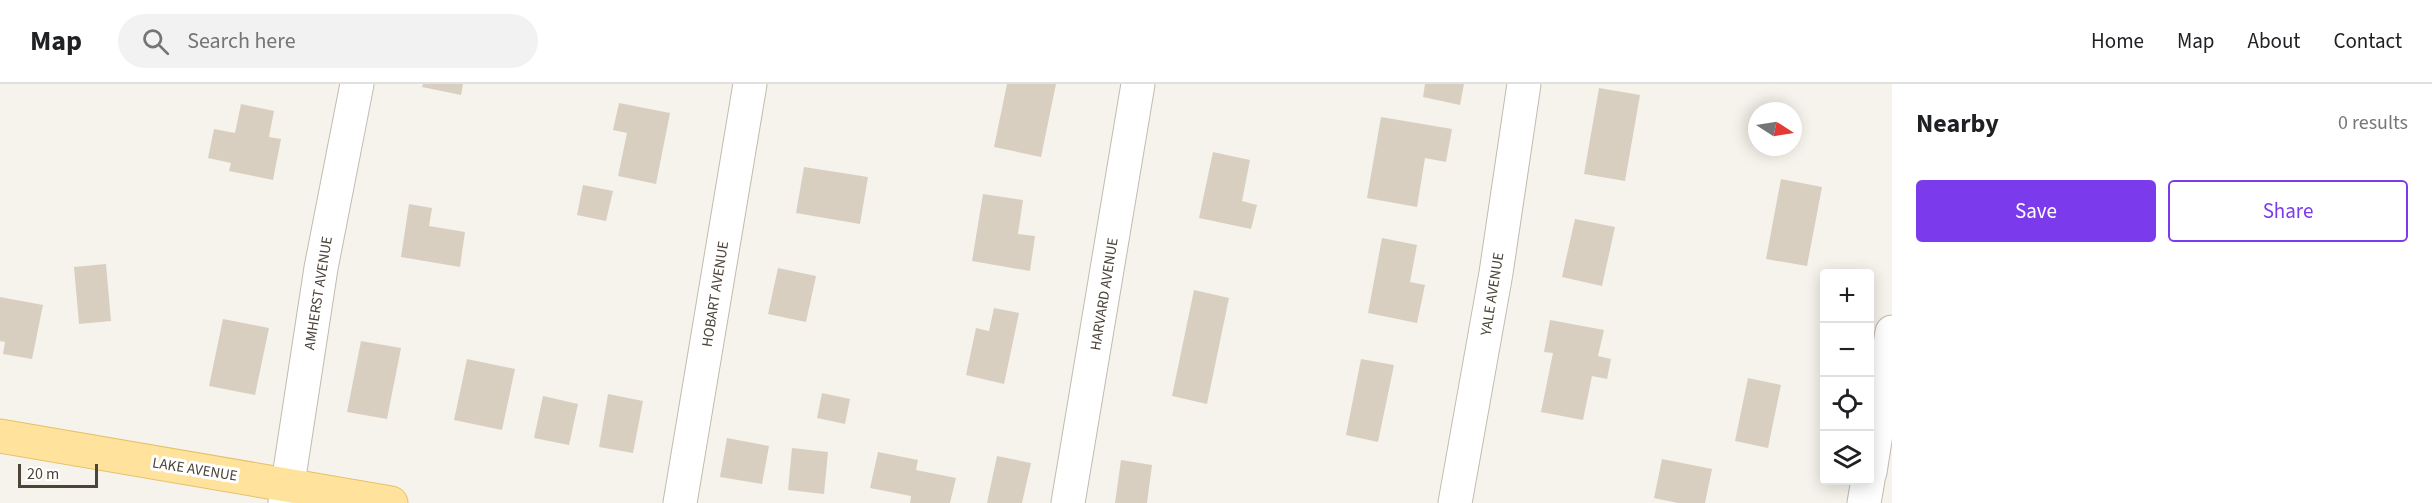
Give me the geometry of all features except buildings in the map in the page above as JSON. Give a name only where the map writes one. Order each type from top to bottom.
[{"type":"main road","name":"LAKE AVENUE","points":[[0,436],[287,494],[391,503]]},
{"type":"street","name":"AMHERST AVENUE","points":[[287,494],[321,268],[357,84]]},
{"type":"street","name":"HOBART AVENUE","points":[[680,503],[750,84]]},
{"type":"street","name":"HARVARD AVENUE","points":[[1068,503],[1138,84]]},
{"type":"street","name":"YALE AVENUE","points":[[1455,503],[1496,273],[1524,84]]},
{"type":"street","points":[[1874,442],[1892,332]]},
{"type":"street","points":[[1864,503],[1867,485]]}]
